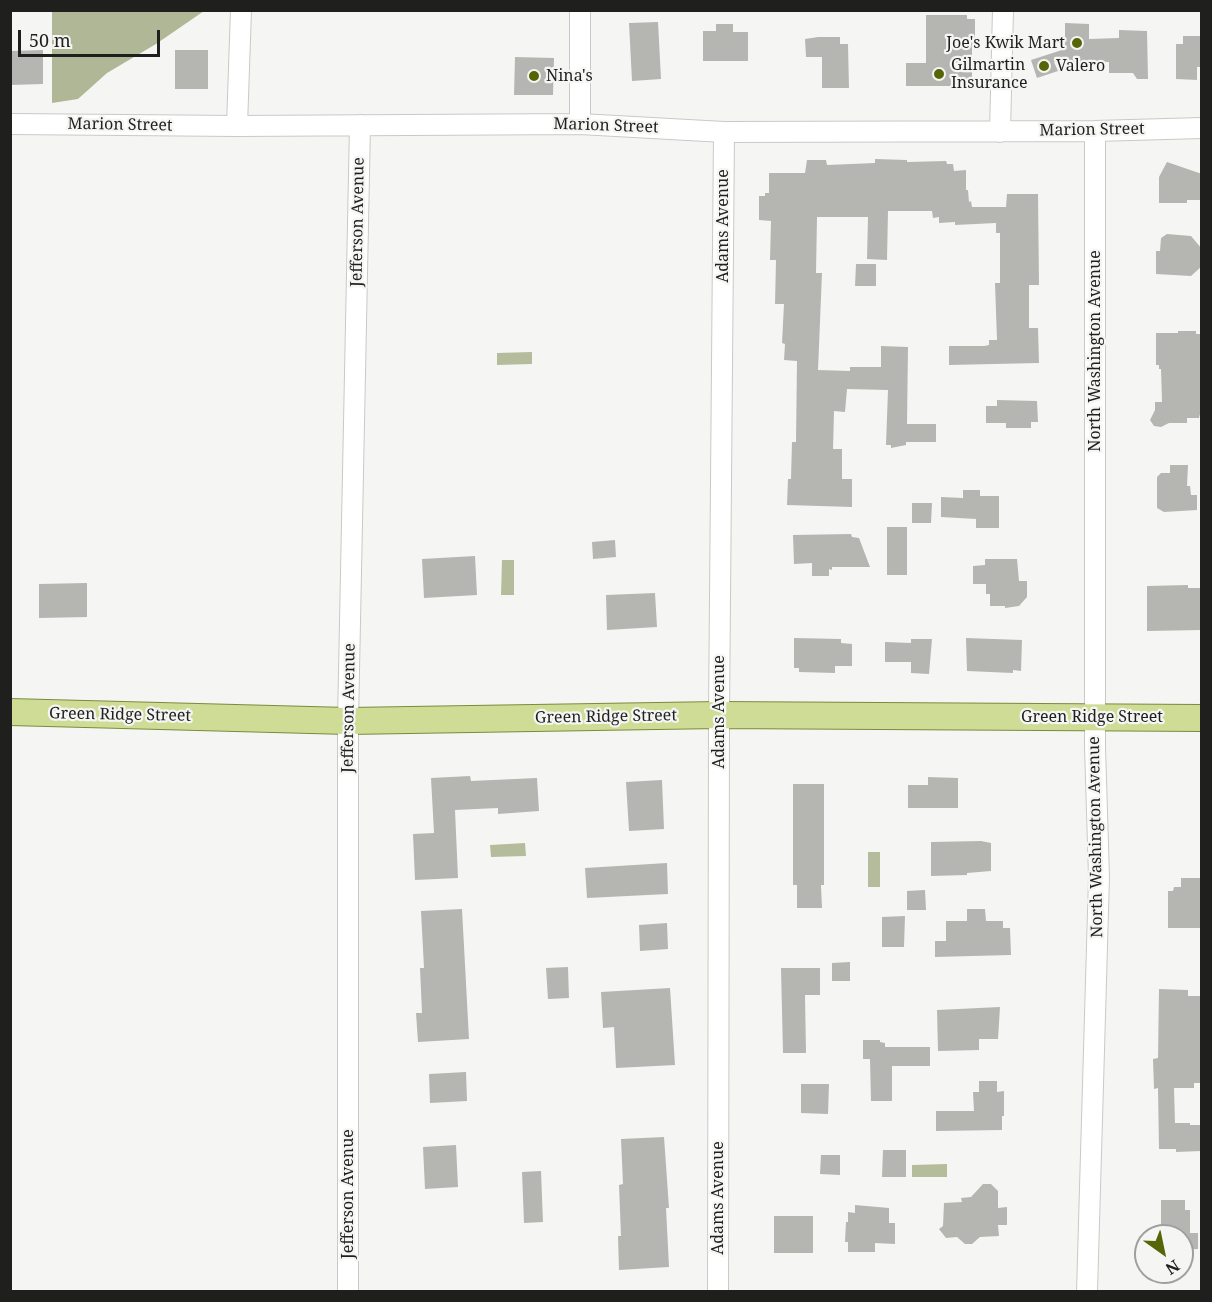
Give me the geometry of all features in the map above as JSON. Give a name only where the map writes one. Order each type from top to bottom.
[{"type":"main road","name":"Green Ridge Street","points":[[10,712],[348,721],[719,715],[1202,718]]},
{"type":"street","points":[[237,126],[241,10]]},
{"type":"street","points":[[580,10],[580,124]]},
{"type":"street","points":[[1000,132],[1003,10]]},
{"type":"street","name":"Marion Street","points":[[10,124],[237,126],[580,124],[724,132],[1000,132],[1202,128]]},
{"type":"street","name":"Jefferson Avenue","points":[[348,1292],[348,721],[360,125]]},
{"type":"street","name":"North Washington Avenue","points":[[1087,1292],[1099,877],[1096,717],[1095,131]]},
{"type":"street","name":"Adams Avenue","points":[[718,1292],[719,715],[724,132]]},
{"type":"shaded area","points":[[52,10],[204,11],[156,44],[107,73],[78,99],[52,103]]},
{"type":"shaded area","points":[[532,352],[532,364],[497,365],[497,353]]},
{"type":"shaded area","points":[[502,560],[514,560],[514,595],[501,595]]},
{"type":"shaded area","points":[[525,843],[526,856],[491,857],[490,845]]},
{"type":"shaded area","points":[[868,852],[880,852],[880,887],[868,887]]},
{"type":"shaded area","points":[[947,1164],[947,1177],[912,1177],[912,1165]]},
{"type":"building","points":[[926,15],[967,15],[967,19],[975,19],[975,45],[972,45],[972,86],[906,86],[906,63],[926,63]]},
{"type":"building","points":[[658,22],[661,79],[632,81],[629,23]]},
{"type":"building","points":[[1065,23],[1089,24],[1089,39],[1119,38],[1119,30],[1147,31],[1148,79],[1137,79],[1133,73],[1109,73],[1109,62],[1054,62],[1058,71],[1037,78],[1031,60],[1065,49]]},
{"type":"building","points":[[716,24],[733,24],[733,32],[748,32],[748,61],[703,61],[703,31],[716,31]]},
{"type":"building","points":[[1183,36],[1202,36],[1202,67],[1197,67],[1197,80],[1176,79],[1176,44],[1183,44]]},
{"type":"building","points":[[840,37],[840,44],[848,44],[849,88],[822,88],[822,57],[806,57],[805,39]]},
{"type":"building","points":[[43,50],[43,84],[10,85],[10,51]]},
{"type":"building","points":[[175,50],[208,50],[208,89],[175,89]]},
{"type":"building","name":"Nina's","points":[[515,57],[554,58],[553,95],[514,95]]},
{"type":"building","points":[[875,159],[907,160],[907,162],[946,161],[947,164],[953,164],[954,171],[966,170],[966,190],[968,190],[972,207],[1006,207],[1007,194],[1038,194],[1039,285],[1029,285],[1029,328],[1038,328],[1039,363],[949,365],[949,346],[984,346],[989,345],[989,340],[997,340],[995,283],[1000,283],[1000,233],[996,233],[996,223],[955,225],[955,222],[939,223],[939,217],[933,218],[932,211],[888,211],[887,260],[867,259],[868,217],[817,217],[816,273],[822,273],[818,370],[850,371],[850,367],[881,367],[881,346],[908,347],[907,424],[936,424],[936,442],[906,442],[906,445],[891,448],[891,445],[886,445],[888,390],[847,389],[845,412],[834,411],[833,449],[842,449],[842,479],[852,479],[852,507],[787,505],[788,479],[791,479],[792,442],[796,442],[797,361],[784,360],[785,344],[782,343],[784,304],[775,304],[776,260],[770,260],[771,221],[759,220],[759,196],[769,193],[769,173],[805,173],[807,160],[826,160],[827,165],[875,163]]},
{"type":"building","points":[[1167,162],[1202,174],[1202,200],[1187,200],[1187,203],[1159,203],[1159,177]]},
{"type":"building","points":[[1167,234],[1191,236],[1202,249],[1202,266],[1191,276],[1156,274],[1156,251],[1160,251],[1161,238]]},
{"type":"building","points":[[856,264],[876,264],[876,286],[855,286]]},
{"type":"building","points":[[1178,331],[1196,331],[1196,334],[1202,334],[1202,414],[1199,418],[1187,418],[1187,423],[1154,426],[1150,420],[1155,410],[1155,402],[1162,402],[1161,369],[1159,365],[1156,365],[1156,333],[1178,333]]},
{"type":"building","points":[[997,400],[1037,401],[1038,422],[1031,422],[1031,428],[1006,428],[1006,423],[986,423],[986,406],[997,406]]},
{"type":"building","points":[[1170,465],[1188,465],[1187,486],[1190,486],[1191,495],[1197,495],[1197,510],[1164,512],[1157,508],[1157,477],[1161,473],[1170,473]]},
{"type":"building","points":[[963,490],[980,490],[980,496],[999,496],[999,528],[976,528],[976,519],[941,517],[941,497],[963,498]]},
{"type":"building","points":[[912,503],[932,503],[931,523],[912,523]]},
{"type":"building","points":[[887,527],[907,527],[907,575],[887,575]]},
{"type":"building","points":[[851,534],[852,537],[859,538],[870,567],[832,567],[832,570],[829,569],[829,576],[812,576],[812,563],[794,564],[793,535]]},
{"type":"building","points":[[615,540],[616,557],[593,559],[592,542]]},
{"type":"building","points":[[475,556],[477,595],[424,598],[422,559]]},
{"type":"building","points":[[985,559],[1017,559],[1019,581],[1027,581],[1027,597],[1019,606],[1005,608],[1005,606],[990,606],[990,594],[986,594],[986,584],[973,584],[973,566],[985,565]]},
{"type":"building","points":[[87,583],[87,617],[39,618],[39,584]]},
{"type":"building","points":[[1188,585],[1188,588],[1202,588],[1202,630],[1147,631],[1147,586]]},
{"type":"building","points":[[655,593],[657,627],[607,630],[606,595]]},
{"type":"building","points":[[794,638],[841,639],[841,643],[852,644],[852,666],[835,666],[835,673],[799,672],[799,668],[794,668]]},
{"type":"building","points":[[966,638],[1022,640],[1021,671],[1013,670],[1013,673],[967,671]]},
{"type":"building","points":[[911,639],[932,639],[929,674],[911,673],[911,662],[885,662],[885,642],[911,643]]},
{"type":"building","points":[[470,776],[471,781],[537,778],[539,811],[498,814],[498,808],[455,810],[458,878],[415,880],[413,834],[434,833],[431,778]]},
{"type":"building","points":[[928,777],[958,778],[958,808],[908,808],[908,785],[928,785]]},
{"type":"building","points":[[662,780],[664,829],[629,831],[626,782]]},
{"type":"building","points":[[793,784],[824,784],[822,908],[797,908],[797,885],[793,885]]},
{"type":"building","points":[[981,841],[991,843],[991,871],[967,873],[967,875],[931,876],[931,842]]},
{"type":"building","points":[[667,863],[668,894],[587,898],[585,868]]},
{"type":"building","points":[[1181,878],[1202,878],[1202,928],[1168,928],[1168,891],[1173,891],[1174,887],[1181,887]]},
{"type":"building","points":[[925,890],[926,910],[907,910],[907,891]]},
{"type":"building","points":[[462,909],[469,1039],[418,1042],[416,1013],[422,1013],[420,968],[424,968],[421,911]]},
{"type":"building","points":[[967,909],[985,909],[986,921],[1003,921],[1003,928],[1010,928],[1011,955],[935,957],[935,941],[946,941],[946,921],[967,921]]},
{"type":"building","points":[[905,916],[904,947],[882,947],[882,917]]},
{"type":"building","points":[[667,923],[668,949],[640,951],[639,925]]},
{"type":"building","points":[[850,962],[850,981],[832,981],[832,963]]},
{"type":"building","points":[[568,967],[569,998],[548,999],[546,968]]},
{"type":"building","points":[[781,968],[820,968],[820,995],[805,995],[806,1053],[783,1053]]},
{"type":"building","points":[[670,988],[675,1065],[616,1068],[614,1027],[603,1028],[601,992]]},
{"type":"building","points":[[1159,989],[1188,990],[1188,996],[1202,996],[1202,1083],[1194,1083],[1194,1088],[1174,1088],[1175,1123],[1202,1125],[1202,1151],[1176,1152],[1176,1149],[1159,1149],[1158,1088],[1154,1089],[1153,1059],[1158,1058]]},
{"type":"building","points":[[1000,1007],[998,1039],[979,1039],[979,1050],[938,1051],[937,1010]]},
{"type":"building","points":[[863,1040],[880,1040],[885,1043],[885,1047],[930,1047],[930,1066],[892,1066],[892,1101],[871,1101],[870,1059],[863,1059]]},
{"type":"building","points":[[466,1072],[467,1101],[430,1103],[429,1074]]},
{"type":"building","points":[[979,1081],[997,1081],[997,1092],[1004,1091],[1002,1130],[936,1131],[936,1111],[974,1111],[973,1092],[979,1092]]},
{"type":"building","points":[[801,1084],[829,1084],[828,1114],[801,1113]]},
{"type":"building","points":[[664,1137],[669,1208],[666,1208],[669,1267],[619,1270],[618,1236],[621,1236],[619,1185],[623,1184],[621,1139]]},
{"type":"building","points":[[456,1145],[458,1187],[425,1189],[423,1147]]},
{"type":"building","points":[[883,1150],[906,1150],[906,1177],[882,1177]]},
{"type":"building","points":[[821,1155],[840,1155],[840,1175],[820,1174]]},
{"type":"building","points":[[541,1171],[543,1222],[524,1223],[522,1172]]},
{"type":"building","points":[[983,1184],[991,1184],[998,1191],[998,1208],[1007,1207],[1007,1225],[998,1225],[999,1236],[980,1237],[972,1244],[965,1244],[957,1237],[946,1238],[939,1229],[943,1226],[944,1203],[962,1202],[961,1198],[971,1197]]},
{"type":"building","points":[[1161,1200],[1185,1200],[1185,1210],[1190,1210],[1190,1224],[1161,1224]]},
{"type":"building","points":[[855,1205],[889,1208],[889,1223],[895,1223],[895,1244],[875,1243],[875,1252],[848,1252],[848,1242],[845,1242],[846,1222],[848,1222],[848,1212],[855,1213]]},
{"type":"building","points":[[774,1216],[813,1216],[813,1253],[774,1253]]},
{"type":"building","points":[[1194,1233],[1198,1233],[1198,1249],[1194,1249]]},
{"type":"place","name":"Joe's Kwik Mart","points":[[1077,43]]},
{"type":"place","name":"Valero","points":[[1044,66]]},
{"type":"place","name":"Gilmartin Insurance","points":[[939,74]]},
{"type":"place","name":"Nina's","points":[[534,76]]}]
